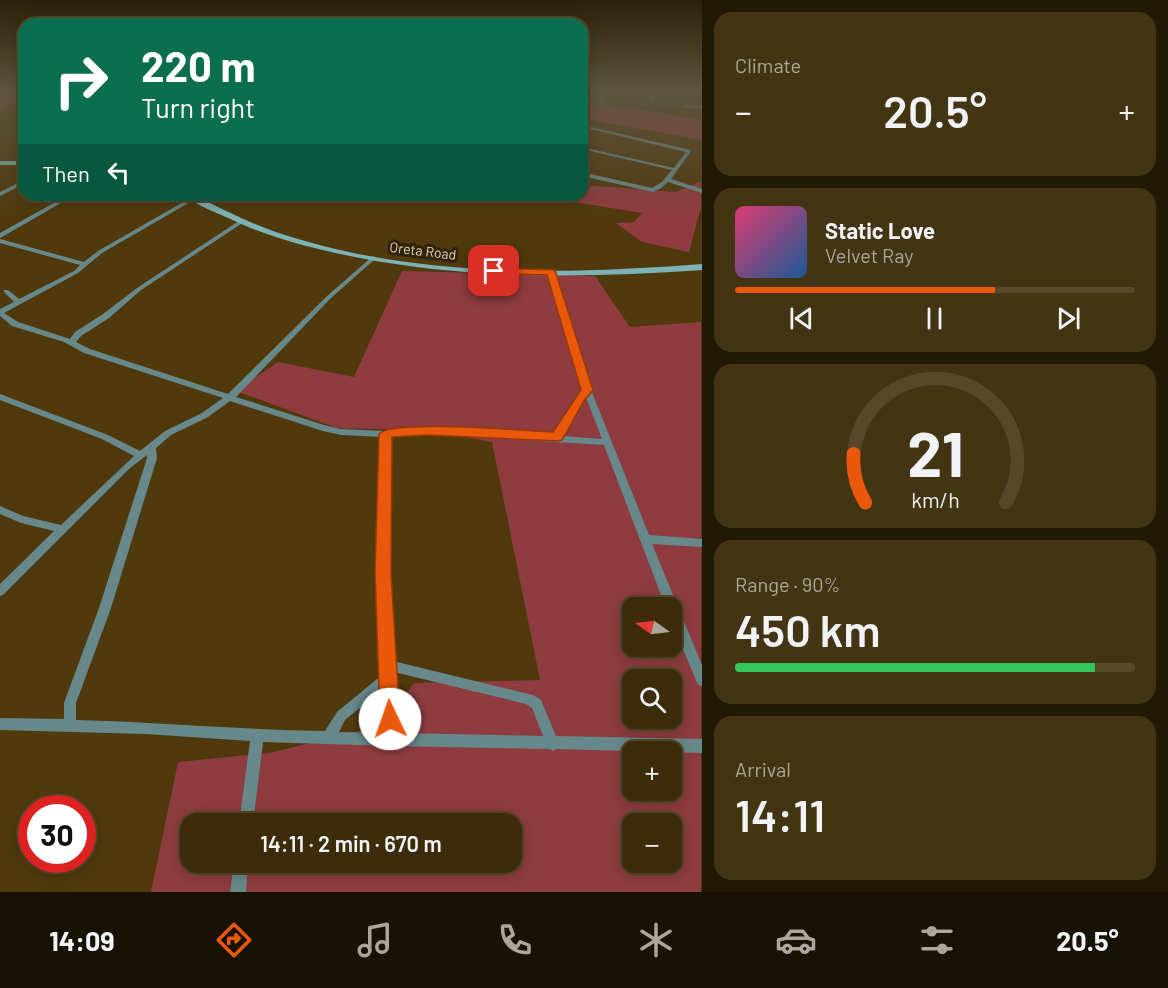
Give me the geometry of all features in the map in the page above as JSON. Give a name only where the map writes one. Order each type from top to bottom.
[{"type":"street","points":[[588,175],[649,190],[657,189],[669,180],[674,169],[689,150],[607,132]]},
{"type":"street","points":[[588,149],[674,169]]},
{"type":"street","points":[[0,164],[18,163]]},
{"type":"street","points":[[669,180],[702,191]]},
{"type":"street","points":[[0,194],[18,185]]},
{"type":"street","points":[[0,236],[61,201]]},
{"type":"street","points":[[183,201],[100,252],[86,265],[0,313],[15,324],[72,342],[75,346],[87,351],[323,429],[386,434],[427,430],[607,442]]},
{"type":"street","name":"Oreta Road","points":[[201,201],[242,221],[320,248],[428,267],[552,272],[702,267]]},
{"type":"street","points":[[72,342],[78,334],[106,316],[139,289],[242,221]]},
{"type":"street","points":[[0,241],[86,265]]},
{"type":"street","points":[[0,591],[140,455],[230,397],[329,297],[373,258]]},
{"type":"street","points":[[552,272],[587,390],[668,597]]},
{"type":"street","points":[[6,291],[18,302]]},
{"type":"street","points":[[557,437],[587,390]]},
{"type":"street","points":[[0,397],[105,436],[140,455]]},
{"type":"street","points":[[576,404],[593,405]]},
{"type":"street","points":[[386,434],[383,573],[391,740]]},
{"type":"street","points":[[70,726],[70,703],[134,521],[152,458],[151,447]]},
{"type":"street","points":[[0,510],[21,519],[62,529]]},
{"type":"street","points":[[645,539],[702,543]]},
{"type":"street","points":[[682,629],[698,662],[702,681]]},
{"type":"street","points":[[328,738],[341,716],[388,672]]},
{"type":"street","points":[[388,672],[529,699],[537,704],[553,744]]},
{"type":"street","points":[[0,724],[391,740],[702,746]]},
{"type":"street","points":[[247,813],[257,735]]},
{"type":"street","points":[[238,892],[240,873]]},
{"type":"shaded area","points":[[656,132],[701,132],[701,140]]},
{"type":"shaded area","points":[[701,181],[701,207],[689,252],[642,242],[616,223],[634,222],[642,213],[568,201],[588,201],[588,185],[676,192]]},
{"type":"shaded area","points":[[402,271],[595,276],[630,327],[701,322],[701,892],[151,892],[178,762],[270,753],[382,725],[414,683],[540,680],[492,442],[428,430],[337,428],[236,391],[278,362],[354,377]]},
{"type":"route","points":[[390,719],[383,573],[386,434],[427,430],[483,435],[557,437],[579,399],[587,390],[552,272],[494,271]]}]
